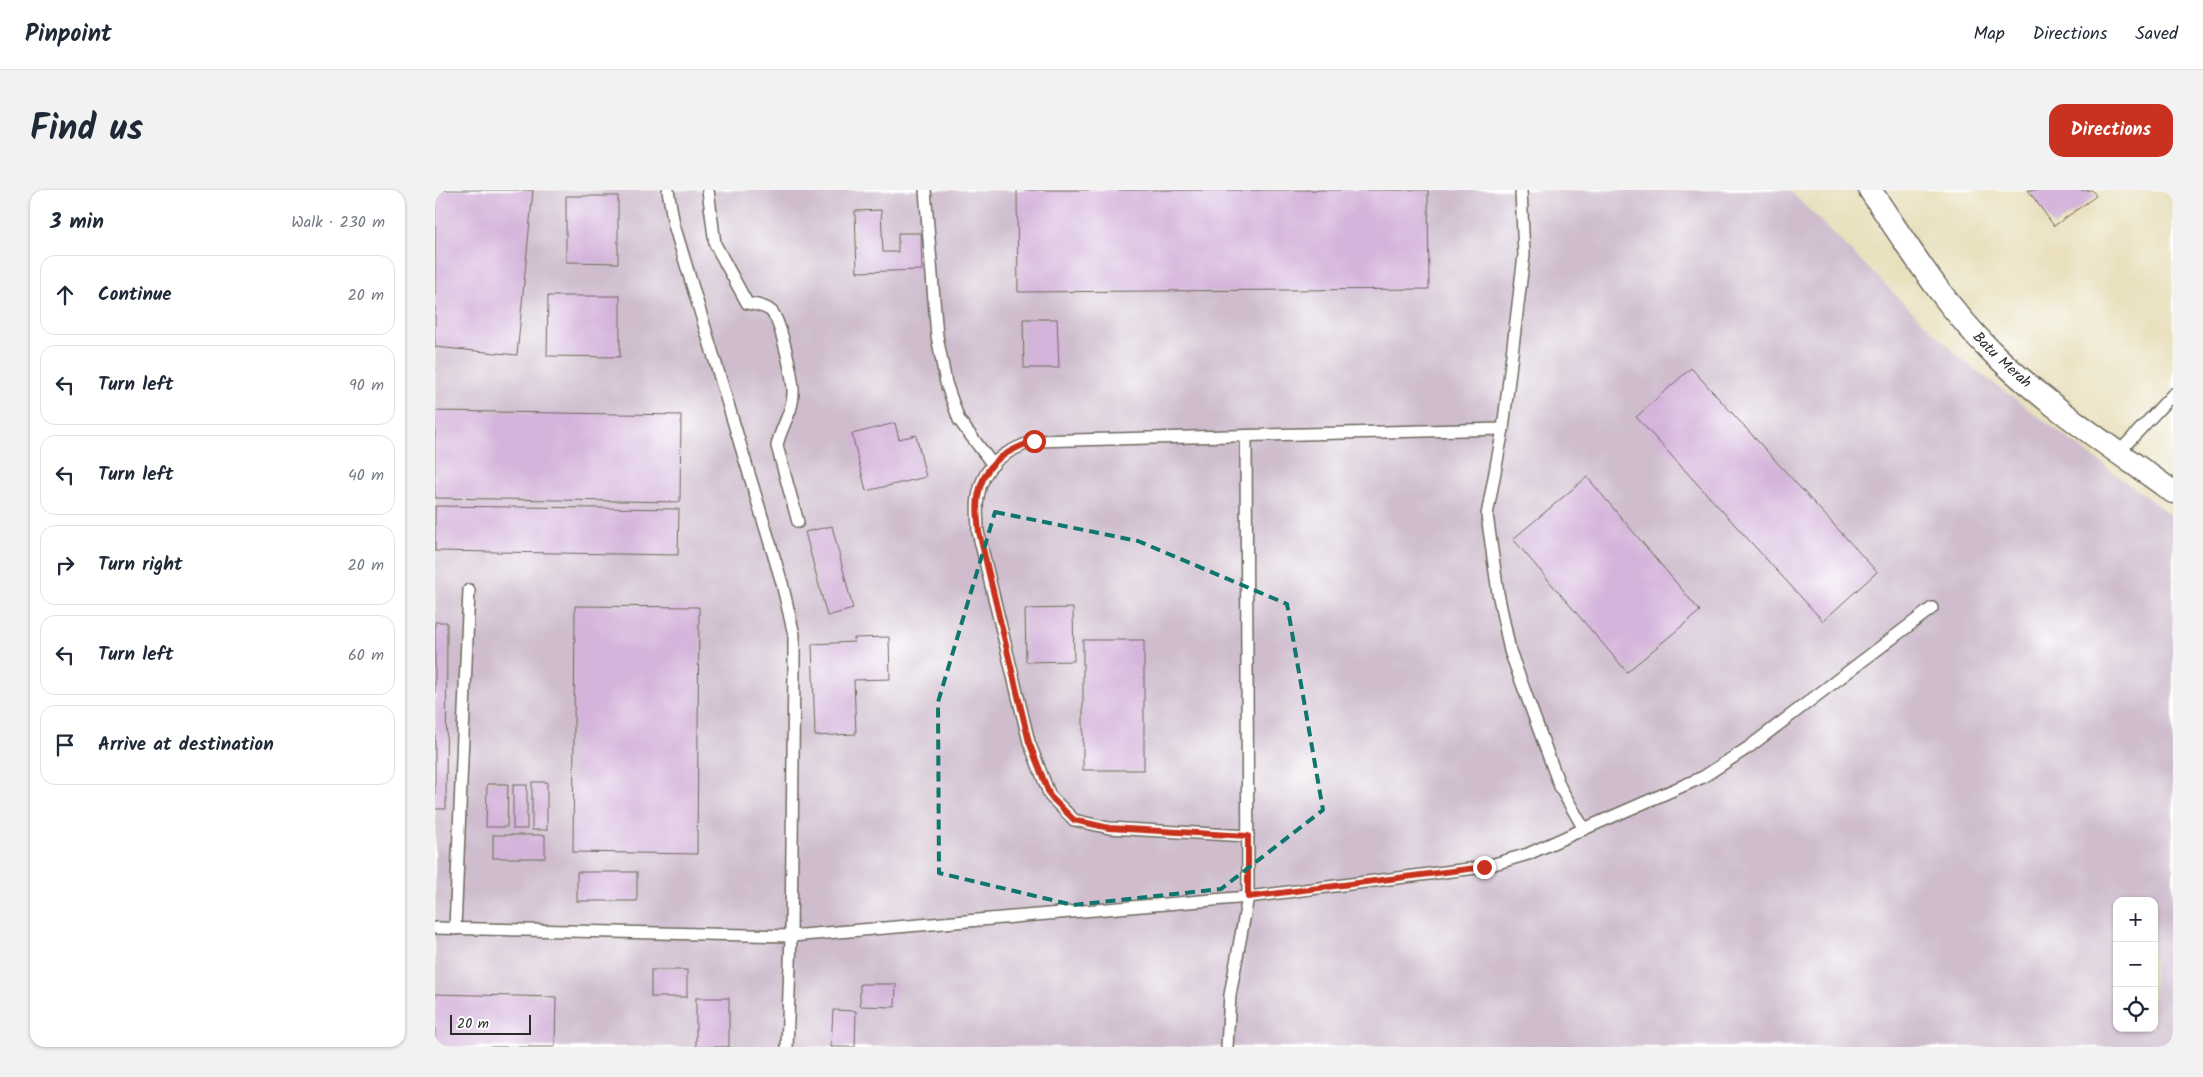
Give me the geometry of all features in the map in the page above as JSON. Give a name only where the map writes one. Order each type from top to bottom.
[{"type":"street","name":"Batu Merah","points":[[1870,190],[1946,300],[1992,352],[2023,380],[2173,492]]},
{"type":"lane","points":[[668,190],[674,225],[783,583],[794,635],[791,936],[787,1047]]},
{"type":"lane","points":[[708,190],[715,244],[747,303],[765,307],[773,313],[783,336],[793,394],[777,446],[798,522]]},
{"type":"lane","points":[[925,190],[937,336],[946,383],[959,420],[993,464]]},
{"type":"lane","points":[[1521,190],[1524,255],[1503,429],[1487,515],[1498,593],[1510,651],[1560,787],[1584,829]]},
{"type":"lane","points":[[2119,452],[2173,394]]},
{"type":"lane","points":[[1248,836],[1109,828],[1074,820],[1050,796],[1029,742],[979,532],[978,497],[985,474],[1000,456],[1015,447],[1034,441],[1503,429]]},
{"type":"lane","points":[[1227,1047],[1230,995],[1248,897],[1246,437]]},
{"type":"lane","points":[[455,928],[469,590]]},
{"type":"lane","points":[[435,928],[791,936],[1248,897],[1484,867],[1528,854],[1703,777],[1749,747],[1932,608]]},
{"type":"highlighted area","points":[[995,512],[1138,541],[1287,604],[1323,810],[1221,889],[1073,905],[939,873],[938,702]]},
{"type":"shaded area","points":[[435,190],[1789,190],[1960,358],[2173,517],[2173,1047],[435,1047]]},
{"type":"building","points":[[435,190],[533,190],[517,355],[435,347]]},
{"type":"building","points":[[1017,190],[1428,190],[1429,289],[1018,292]]},
{"type":"building","points":[[2028,190],[2092,190],[2096,196],[2054,226]]},
{"type":"building","points":[[566,196],[618,196],[618,263],[566,262]]},
{"type":"building","points":[[881,210],[883,252],[898,252],[898,233],[921,233],[922,270],[857,272],[855,211]]},
{"type":"building","points":[[548,296],[620,296],[620,357],[547,356]]},
{"type":"building","points":[[1023,319],[1057,319],[1059,368],[1024,368]]},
{"type":"building","points":[[1691,368],[1877,572],[1823,621],[1636,417]]},
{"type":"building","points":[[435,411],[681,415],[680,502],[435,498]]},
{"type":"building","points":[[895,423],[899,439],[916,435],[926,477],[866,491],[852,434]]},
{"type":"building","points":[[1587,477],[1700,611],[1627,672],[1513,539]]},
{"type":"building","points":[[435,506],[679,509],[678,555],[435,551]]},
{"type":"building","points":[[832,526],[853,609],[827,616],[805,532]]},
{"type":"building","points":[[575,606],[699,607],[697,854],[573,852]]},
{"type":"building","points":[[1073,608],[1074,661],[1026,662],[1025,609]]},
{"type":"building","points":[[435,622],[447,622],[446,809],[435,809]]},
{"type":"building","points":[[889,637],[890,679],[854,680],[856,734],[815,736],[812,644],[854,642],[854,638]]},
{"type":"building","points":[[1083,640],[1144,640],[1144,770],[1083,770]]},
{"type":"building","points":[[532,782],[547,782],[547,830],[532,830]]},
{"type":"building","points":[[487,784],[508,784],[507,827],[486,827]]},
{"type":"building","points":[[513,785],[527,785],[527,829],[513,829]]},
{"type":"building","points":[[493,835],[545,835],[545,858],[493,858]]},
{"type":"building","points":[[577,872],[637,872],[637,901],[577,901]]},
{"type":"building","points":[[651,970],[687,970],[687,997],[651,997]]},
{"type":"building","points":[[860,984],[896,984],[895,1007],[860,1006]]},
{"type":"building","points":[[435,994],[556,997],[555,1047],[435,1047]]},
{"type":"building","points":[[696,998],[729,998],[729,1047],[696,1047]]},
{"type":"building","points":[[833,1010],[856,1011],[855,1047],[831,1047]]},
{"type":"route","points":[[1034,441],[1015,447],[1000,456],[985,474],[978,497],[979,532],[1029,742],[1050,796],[1074,820],[1109,828],[1248,836],[1248,897],[1484,867]]}]
